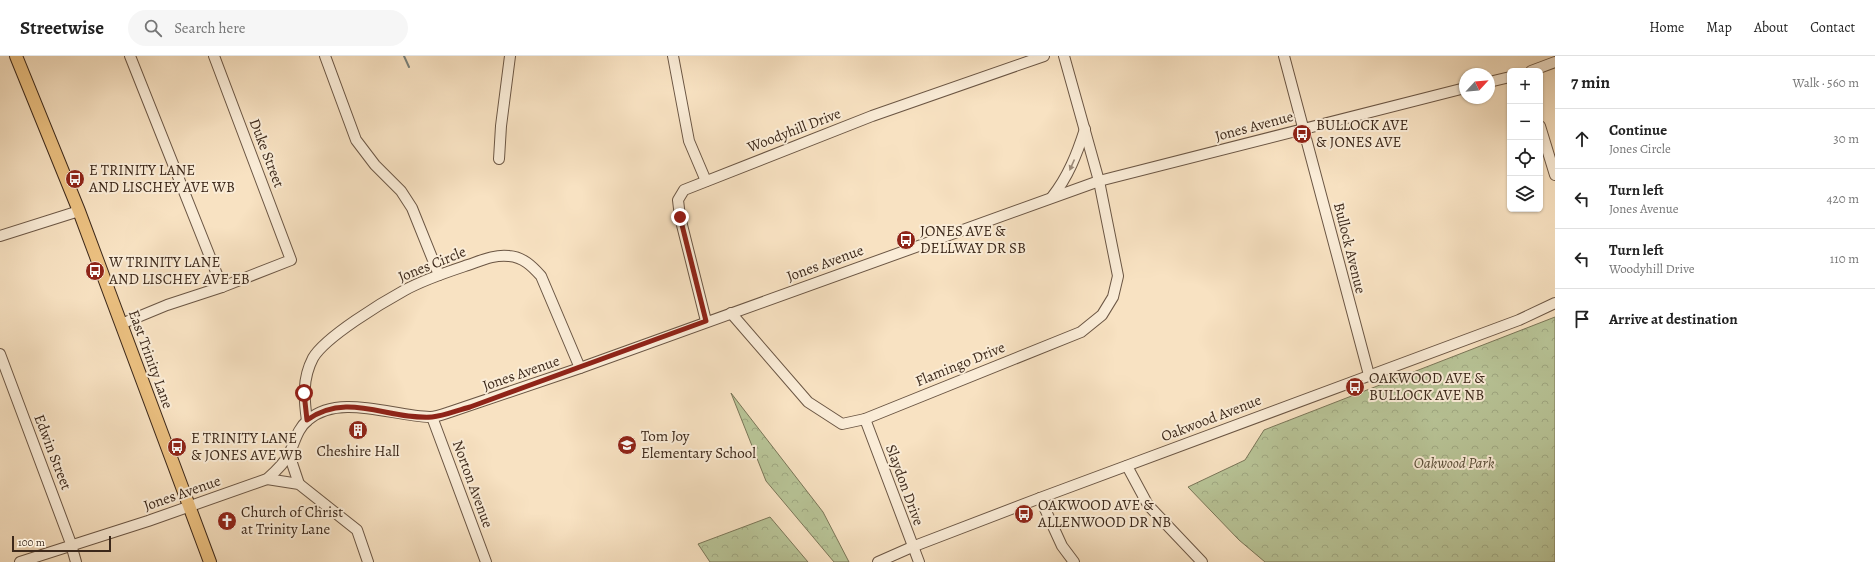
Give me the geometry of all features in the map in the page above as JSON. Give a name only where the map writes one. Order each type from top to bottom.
[{"type":"main road","name":"East Trinity Lane","points":[[16,56],[79,211],[210,562]]},
{"type":"street","points":[[121,324],[167,305],[222,287],[130,56]]},
{"type":"street","name":"Duke Street","points":[[214,56],[291,260],[222,287]]},
{"type":"street","points":[[325,56],[356,140],[375,166],[401,191],[412,208],[439,275]]},
{"type":"street","points":[[499,159],[500,126],[510,56]]},
{"type":"street","points":[[673,56],[689,141],[706,181]]},
{"type":"street","name":"Woodyhill Drive","points":[[706,321],[680,217],[678,200],[684,190],[872,116],[1044,56]]},
{"type":"street","name":"Flamingo Drive","points":[[731,313],[808,402],[842,424],[865,419],[1081,332],[1102,315],[1113,297],[1118,276],[1099,181],[1064,56]]},
{"type":"street","name":"Bullock Avenue","points":[[1284,56],[1369,375]]},
{"type":"street","points":[[1539,68],[1555,62]]},
{"type":"street","points":[[1495,81],[1507,78]]},
{"type":"street","name":"Jones Avenue","points":[[20,562],[189,507],[267,479],[279,468],[289,454],[296,435],[307,420],[329,408],[350,406],[408,415],[432,417],[470,407],[1099,181],[1459,89]]},
{"type":"street","points":[[1052,197],[1067,176],[1078,151],[1085,129]]},
{"type":"street","points":[[1543,136],[1555,174]]},
{"type":"street","points":[[0,236],[79,211]]},
{"type":"street","name":"Jones Circle","points":[[307,420],[304,393],[306,376],[314,358],[340,331],[406,289],[439,275],[489,258],[508,255],[523,259],[541,276],[580,368]]},
{"type":"street","name":"Oakwood Avenue","points":[[878,562],[912,547],[1040,498],[1519,320],[1555,303]]},
{"type":"street","name":"Edwin Street","points":[[0,354],[76,562]]},
{"type":"street","name":"Norton Avenue","points":[[432,417],[486,562]]},
{"type":"street","name":"Slaydon Drive","points":[[865,419],[912,547],[919,562]]},
{"type":"street","points":[[289,454],[299,484]]},
{"type":"street","points":[[1128,466],[1148,505],[1202,562]]},
{"type":"street","points":[[267,479],[299,484],[356,530],[368,562]]},
{"type":"street","points":[[1040,498],[1062,546],[1074,562]]},
{"type":"green space","name":"Oakwood Park","points":[[1555,317],[1555,562],[1265,562],[1239,540],[1188,487],[1245,460],[1264,430]]},
{"type":"green space","points":[[731,393],[823,512],[849,562],[834,562],[766,481]]},
{"type":"green space","points":[[770,517],[808,562],[710,562],[698,544]]},
{"type":"waterway","points":[[404,56],[409,67]]},
{"type":"place","name":"BULLOCK AVE & JONES AVE","points":[[1302,134]]},
{"type":"place","name":"E TRINITY LANE AND LISCHEY AVE WB","points":[[75,179]]},
{"type":"place","name":"JONES AVE & DELLWAY DR SB","points":[[906,240]]},
{"type":"place","name":"W TRINITY LANE AND LISCHEY AVE EB","points":[[95,271]]},
{"type":"place","name":"OAKWOOD AVE & BULLOCK AVE NB","points":[[1355,387]]},
{"type":"place","name":"Cheshire Hall","points":[[358,430]]},
{"type":"place","name":"Tom Joy Elementary School","points":[[627,445]]},
{"type":"place","name":"E TRINITY LANE & JONES AVE WB","points":[[177,447]]},
{"type":"place","name":"OAKWOOD AVE & ALLENWOOD DR NB","points":[[1024,514]]},
{"type":"place","name":"Church of Christ at Trinity Lane","points":[[227,521]]},
{"type":"route","points":[[304,393],[307,420],[329,408],[350,406],[408,415],[432,417],[470,407],[706,321],[680,217]]}]
